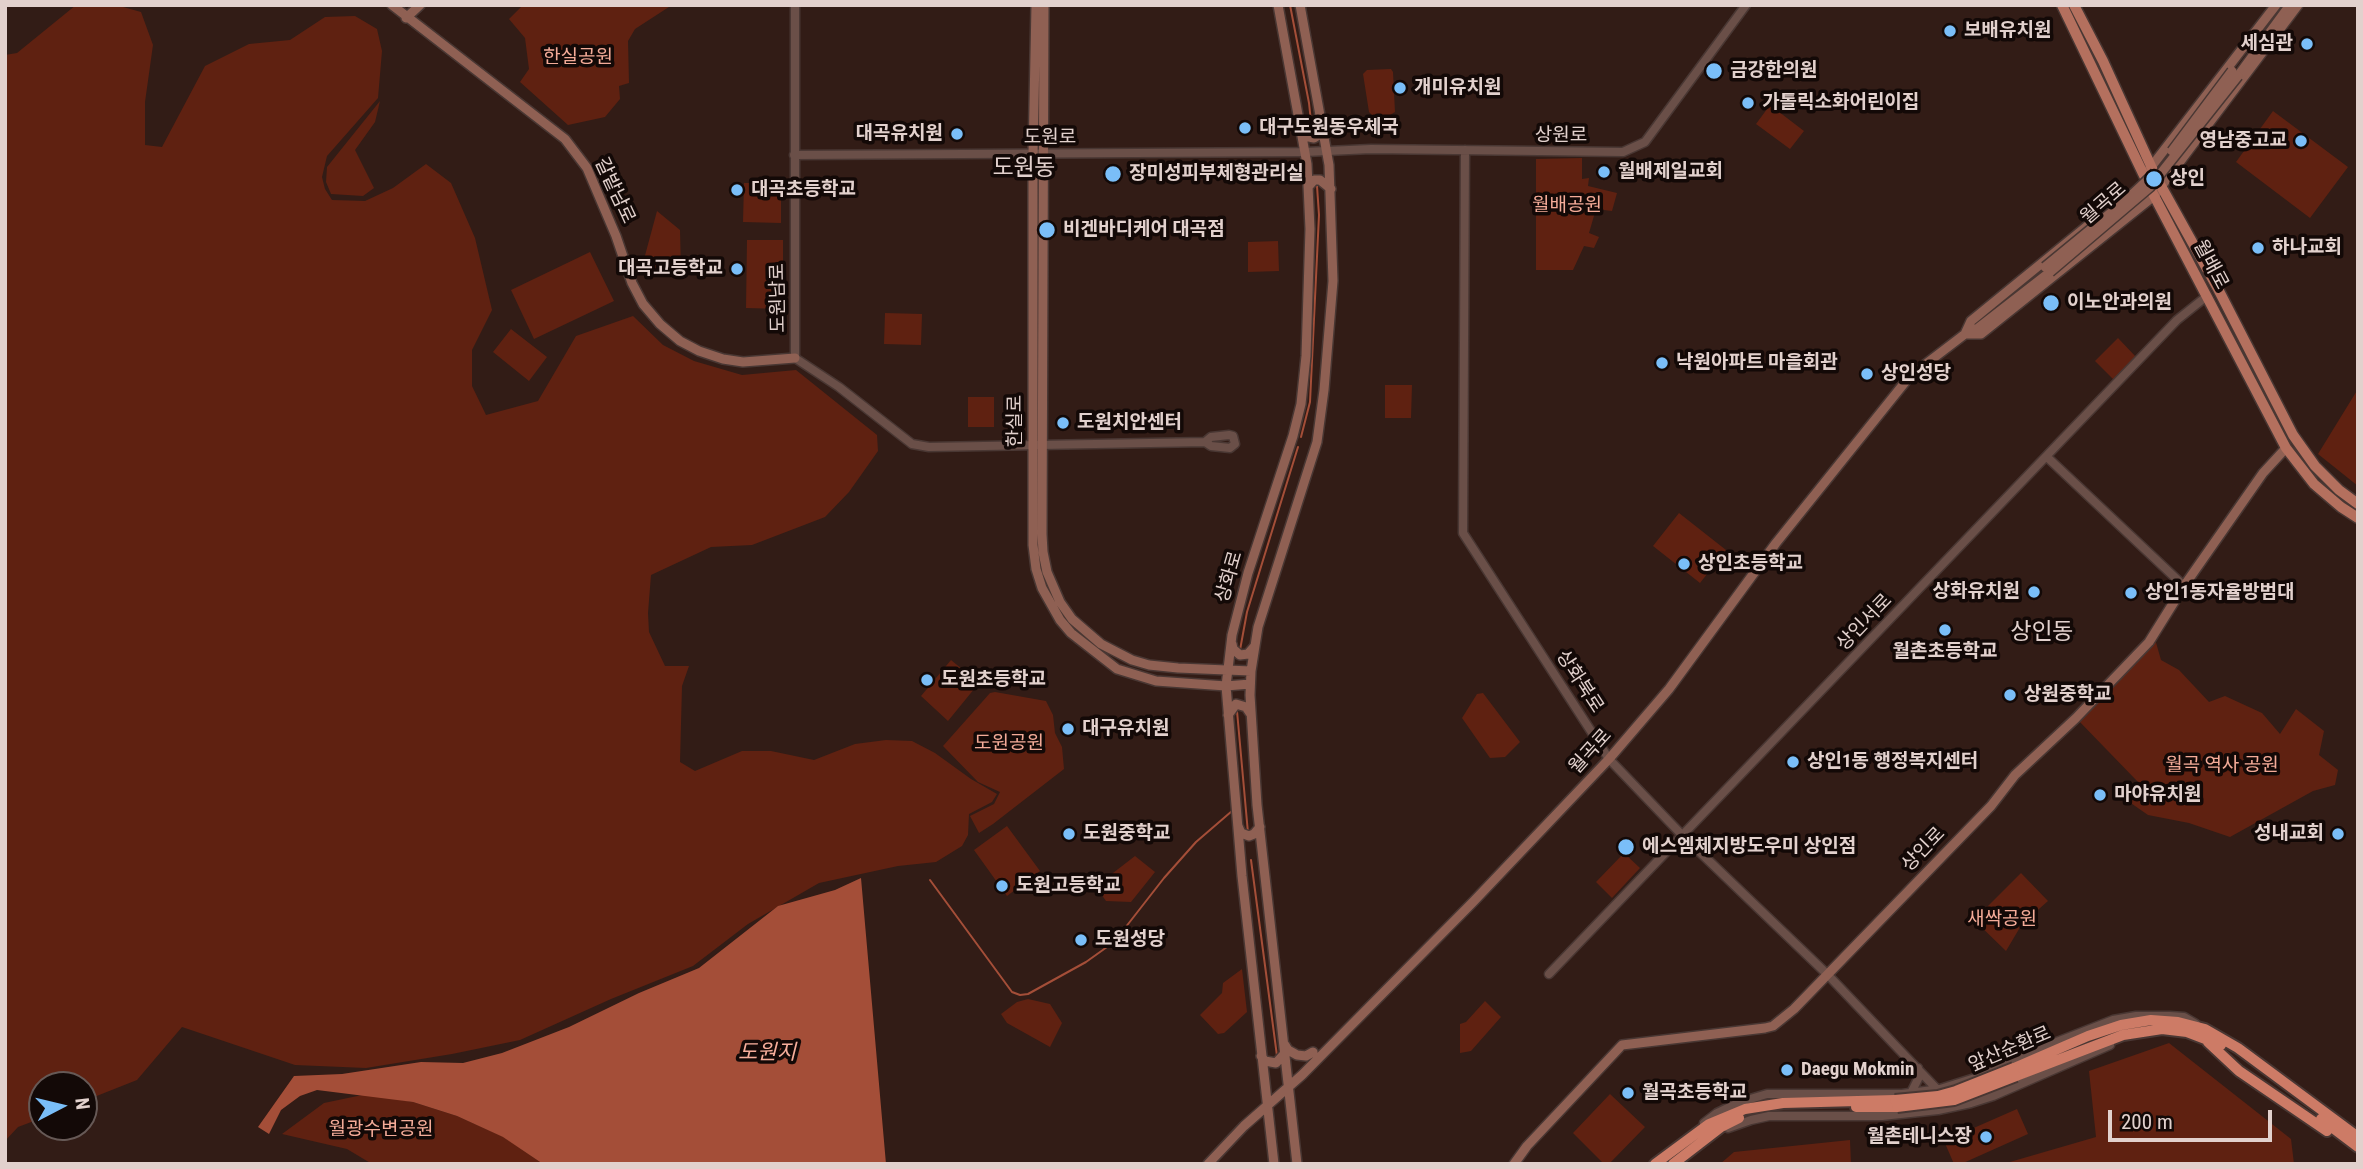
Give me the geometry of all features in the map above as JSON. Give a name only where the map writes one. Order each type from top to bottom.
[{"type":"highway","name":"앞산순환로","points":[[1655,1164],[1730,1122],[1768,1109],[1954,1100],[2015,1072],[2123,1035],[2162,1029],[2206,1035],[2238,1048],[2358,1137]]},
{"type":"highway","name":"앞산순환로","points":[[2206,1035],[2234,1052],[2358,1147]]},
{"type":"highway","points":[[2206,1035],[2231,1039],[2358,1131]]},
{"type":"highway","points":[[2206,1035],[2218,1053],[2239,1071],[2358,1152]]},
{"type":"highway","name":"앞산순환로","points":[[1673,1164],[1689,1143]]},
{"type":"main road","name":"갈밭남로","points":[[392,5],[565,139],[587,168],[616,236],[632,283],[643,304],[660,324],[680,341],[723,359],[743,362],[795,358]]},
{"type":"main road","points":[[406,18],[420,5]]},
{"type":"main road","name":"한실로","points":[[1036,5],[1038,446],[1042,552],[1053,586],[1072,619],[1101,644],[1132,660],[1149,665],[1251,670]]},
{"type":"main road","name":"한실로","points":[[1038,154],[1044,5]]},
{"type":"main road","name":"상화로","points":[[1274,1164],[1233,787],[1226,686],[1231,639],[1248,573],[1291,443],[1301,404],[1306,356],[1310,229],[1308,188],[1302,128],[1278,5]]},
{"type":"main road","points":[[1297,1164],[1260,827],[1250,684],[1254,646],[1317,442],[1333,281],[1331,189],[1327,151],[1300,5]]},
{"type":"main road","name":"월배로","points":[[2062,5],[2154,196],[2286,448],[2314,484],[2341,508],[2358,518]]},
{"type":"main road","name":"월배로","points":[[2074,5],[2162,188],[2301,449],[2339,490],[2358,504]]},
{"type":"main road","points":[[2276,5],[2132,191],[1971,321],[1965,334],[1981,334],[2154,196],[2298,5]]},
{"type":"main road","name":"월곡로","points":[[2235,74],[2283,5]]},
{"type":"main road","name":"월곡로","points":[[1208,1164],[1473,902],[1609,759],[1669,689],[1776,543],[1910,376],[2048,270],[2157,171],[2290,5]]},
{"type":"main road","points":[[1302,128],[1314,138],[1320,134],[1322,123]]},
{"type":"main road","points":[[1308,188],[1314,180],[1320,180],[1331,189]]},
{"type":"main road","name":"한실로","points":[[1038,446],[1033,545],[1036,569],[1042,588],[1070,633],[1117,669],[1156,681],[1226,686],[1250,684]]},
{"type":"main road","name":"상인로","points":[[1514,1164],[1527,1146],[1622,1045],[1773,1026],[1794,1009],[1991,806],[2015,775],[2076,718],[2149,642],[2184,586],[2263,473],[2286,448]]},
{"type":"main road","points":[[1231,639],[1233,649],[1240,655],[1248,654],[1254,646]]},
{"type":"main road","points":[[1227,716],[1236,704],[1246,707],[1251,714]]},
{"type":"main road","points":[[1237,824],[1241,833],[1249,836],[1260,827]]},
{"type":"main road","points":[[1261,1056],[1265,1061],[1276,1063],[1286,1049]]},
{"type":"main road","points":[[1286,1049],[1297,1055],[1306,1056],[1313,1052]]},
{"type":"street","name":"도원남로","points":[[795,5],[795,358],[838,387],[912,444],[929,447],[1205,442]]},
{"type":"street","name":"상원로","points":[[1305,152],[1371,149],[1623,152],[1635,148],[1645,142],[1746,5]]},
{"type":"street","name":"상화북로","points":[[1465,150],[1463,533],[1609,759],[1682,835],[1828,975],[1940,1089],[1953,1106]]},
{"type":"street","name":"도원로","points":[[794,155],[1305,152]]},
{"type":"street","name":"상인서로","points":[[1549,974],[2176,320],[2207,296]]},
{"type":"street","points":[[2047,457],[2184,586]]},
{"type":"street","points":[[1902,1101],[1969,1080],[2113,1020],[2155,1015],[2185,1017],[2206,1035]]},
{"type":"street","points":[[1689,1143],[1717,1113],[1740,1102],[1767,1094],[1953,1106],[1988,1098],[2124,1040],[2149,1035],[2206,1035]]},
{"type":"street","points":[[1902,1101],[1919,1077],[1918,1068]]},
{"type":"green space","points":[[76,5],[116,5],[141,12],[153,45],[145,102],[145,145],[162,147],[205,66],[249,44],[290,40],[325,17],[355,16],[377,29],[382,51],[378,98],[327,156],[322,177],[325,189],[332,200],[365,201],[393,188],[426,164],[451,183],[475,238],[492,310],[472,350],[472,386],[486,415],[538,401],[576,336],[633,316],[663,345],[694,361],[742,375],[796,370],[877,435],[878,451],[849,492],[825,517],[752,545],[711,547],[651,575],[649,632],[665,666],[689,666],[682,686],[680,762],[695,771],[742,751],[771,751],[814,760],[855,744],[886,740],[912,741],[997,794],[992,802],[969,814],[968,835],[962,846],[936,862],[898,866],[819,883],[748,924],[693,966],[520,1040],[366,1068],[295,1065],[182,1027],[137,1080],[98,1095],[98,1071],[28,1071],[28,1123],[18,1127],[5,1141],[5,55],[17,53]]},
{"type":"green space","name":"한실공원","points":[[523,5],[672,5],[635,29],[628,41],[629,83],[619,86],[620,99],[605,117],[568,125],[520,82],[529,69],[525,38],[509,19]]},
{"type":"green space","points":[[1391,69],[1395,112],[1390,115],[1372,115],[1369,112],[1363,74],[1367,70]]},
{"type":"green space","points":[[380,101],[375,122],[355,150],[374,188],[363,196],[331,194],[326,182],[327,167]]},
{"type":"green space","points":[[1770,105],[1804,131],[1790,149],[1756,124]]},
{"type":"green space","points":[[2273,111],[2348,167],[2310,218],[2236,162]]},
{"type":"green space","name":"월배공원","points":[[1582,158],[1582,179],[1589,178],[1588,186],[1617,193],[1612,211],[1596,209],[1589,233],[1599,237],[1594,248],[1584,246],[1573,270],[1536,270],[1536,159]]},
{"type":"green space","points":[[744,183],[781,183],[781,223],[743,222]]},
{"type":"green space","points":[[657,211],[680,230],[681,271],[640,274]]},
{"type":"green space","points":[[747,240],[783,240],[783,309],[746,308]]},
{"type":"green space","points":[[1278,241],[1279,271],[1248,272],[1248,242]]},
{"type":"green space","points":[[590,252],[614,301],[534,339],[511,290]]},
{"type":"green space","points":[[885,313],[922,314],[921,345],[884,344]]},
{"type":"green space","points":[[511,329],[547,357],[529,381],[493,352]]},
{"type":"green space","points":[[2118,338],[2136,357],[2114,380],[2095,361]]},
{"type":"green space","points":[[1385,385],[1412,385],[1411,418],[1385,418]]},
{"type":"green space","points":[[2358,389],[2358,486],[2318,454]]},
{"type":"green space","points":[[968,397],[994,397],[994,427],[968,427]]},
{"type":"green space","points":[[1679,513],[1726,550],[1700,583],[1653,546]]},
{"type":"green space","name":"월곡 역사 공원","points":[[2155,639],[2161,660],[2179,670],[2209,702],[2225,696],[2262,713],[2280,734],[2296,709],[2324,731],[2319,755],[2338,770],[2335,785],[2313,791],[2230,837],[2189,823],[2148,815],[2125,799],[2138,782],[2076,718]]},
{"type":"green space","points":[[951,660],[979,683],[948,721],[921,696]]},
{"type":"green space","name":"도원공원","points":[[990,693],[1046,701],[1062,747],[1064,769],[979,833],[970,816],[994,804],[1000,792],[978,782],[943,746]]},
{"type":"green space","points":[[1483,693],[1520,742],[1505,757],[1490,758],[1462,718],[1477,694]]},
{"type":"green space","points":[[1007,826],[1040,871],[1007,896],[974,850]]},
{"type":"green space","points":[[1624,853],[1640,868],[1612,898],[1596,882]]},
{"type":"green space","points":[[1135,856],[1155,872],[1131,902],[1106,901],[1099,891],[1100,883]]},
{"type":"green space","name":"새싹공원","points":[[2021,873],[2048,901],[2022,924],[2006,951],[1974,920]]},
{"type":"green space","points":[[1242,969],[1247,1012],[1224,1033],[1218,1034],[1200,1015],[1222,993],[1223,983]]},
{"type":"green space","points":[[1028,999],[1050,1004],[1062,1023],[1050,1047],[1007,1023],[1001,1014],[1017,1002]]},
{"type":"green space","points":[[1485,1001],[1501,1017],[1471,1051],[1460,1053],[1460,1024],[1466,1022]]},
{"type":"green space","points":[[2169,1043],[2291,1139],[2294,1164],[2003,1164],[2096,1137],[2089,1071]]},
{"type":"green space","name":"월광수변공원","points":[[367,1094],[413,1102],[457,1116],[504,1137],[543,1164],[372,1164],[347,1149],[282,1134],[324,1103]]},
{"type":"green space","points":[[1610,1094],[1645,1127],[1609,1164],[1604,1164],[1573,1133]]},
{"type":"green space","name":"월촌테니스장","points":[[2017,1109],[2028,1134],[1961,1164],[1954,1164],[1944,1141]]},
{"type":"green space","points":[[1850,1140],[1851,1164],[1720,1164],[1734,1152]]},
{"type":"water","name":"도원지","points":[[861,878],[886,1164],[543,1164],[503,1137],[457,1116],[413,1102],[317,1090],[300,1096],[281,1110],[269,1134],[258,1127],[294,1076],[342,1074],[421,1062],[463,1063],[502,1053],[569,1027],[699,968],[778,906],[835,890]]},
{"type":"waterway","points":[[1290,5],[1312,131]]},
{"type":"waterway","points":[[1301,437],[1310,402],[1319,215],[1317,186]]},
{"type":"waterway","points":[[1240,650],[1247,612],[1298,447]]},
{"type":"waterway","points":[[1237,711],[1248,833]]},
{"type":"waterway","points":[[930,880],[1012,992],[1028,994],[1086,962],[1107,947],[1196,842],[1232,811]]},
{"type":"waterway","points":[[1251,860],[1277,1056]]},
{"type":"place","name":"보배유치원","points":[[1950,31]]},
{"type":"place","name":"세심관","points":[[2307,44]]},
{"type":"place","name":"금강한의원","points":[[1714,71]]},
{"type":"place","name":"개미유치원","points":[[1400,88]]},
{"type":"place","name":"가톨릭소화어린이집","points":[[1748,103]]},
{"type":"place","name":"대구도원동우체국","points":[[1245,128]]},
{"type":"place","name":"대곡유치원","points":[[957,134]]},
{"type":"place","name":"영남중고교","points":[[2301,141]]},
{"type":"place","name":"월배제일교회","points":[[1604,172]]},
{"type":"place","name":"장미성피부체형관리실","points":[[1113,174]]},
{"type":"place","name":"상인","points":[[2154,179]]},
{"type":"place","name":"대곡초등학교","points":[[737,190]]},
{"type":"place","name":"비겐바디케어 대곡점","points":[[1047,230]]},
{"type":"place","name":"하나교회","points":[[2258,248]]},
{"type":"place","name":"대곡고등학교","points":[[737,269]]},
{"type":"place","name":"이노안과의원","points":[[2051,303]]},
{"type":"place","name":"낙원아파트 마을회관","points":[[1662,363]]},
{"type":"place","name":"상인성당","points":[[1867,374]]},
{"type":"place","name":"도원치안센터","points":[[1063,423]]},
{"type":"place","name":"상인초등학교","points":[[1684,564]]},
{"type":"place","name":"상화유치원","points":[[2034,592]]},
{"type":"place","name":"상인1동자율방범대","points":[[2131,593]]},
{"type":"place","name":"월촌초등학교","points":[[1945,630]]},
{"type":"place","name":"도원초등학교","points":[[927,680]]},
{"type":"place","name":"상원중학교","points":[[2010,695]]},
{"type":"place","name":"대구유치원","points":[[1068,729]]},
{"type":"place","name":"상인1동 행정복지센터","points":[[1793,762]]},
{"type":"place","name":"마야유치원","points":[[2100,795]]},
{"type":"place","name":"도원중학교","points":[[1069,834]]},
{"type":"place","name":"성내교회","points":[[2338,834]]},
{"type":"place","name":"에스엠체지방도우미 상인점","points":[[1626,847]]},
{"type":"place","name":"도원고등학교","points":[[1002,886]]},
{"type":"place","name":"도원성당","points":[[1081,940]]},
{"type":"place","name":"Daegu Mokmin","points":[[1787,1070]]},
{"type":"place","name":"월곡초등학교","points":[[1628,1093]]},
{"type":"place","name":"월촌테니스장","points":[[1986,1137]]},
{"type":"district","name":"도원동","points":[[1024,169]]},
{"type":"district","name":"상인동","points":[[2042,633]]}]
